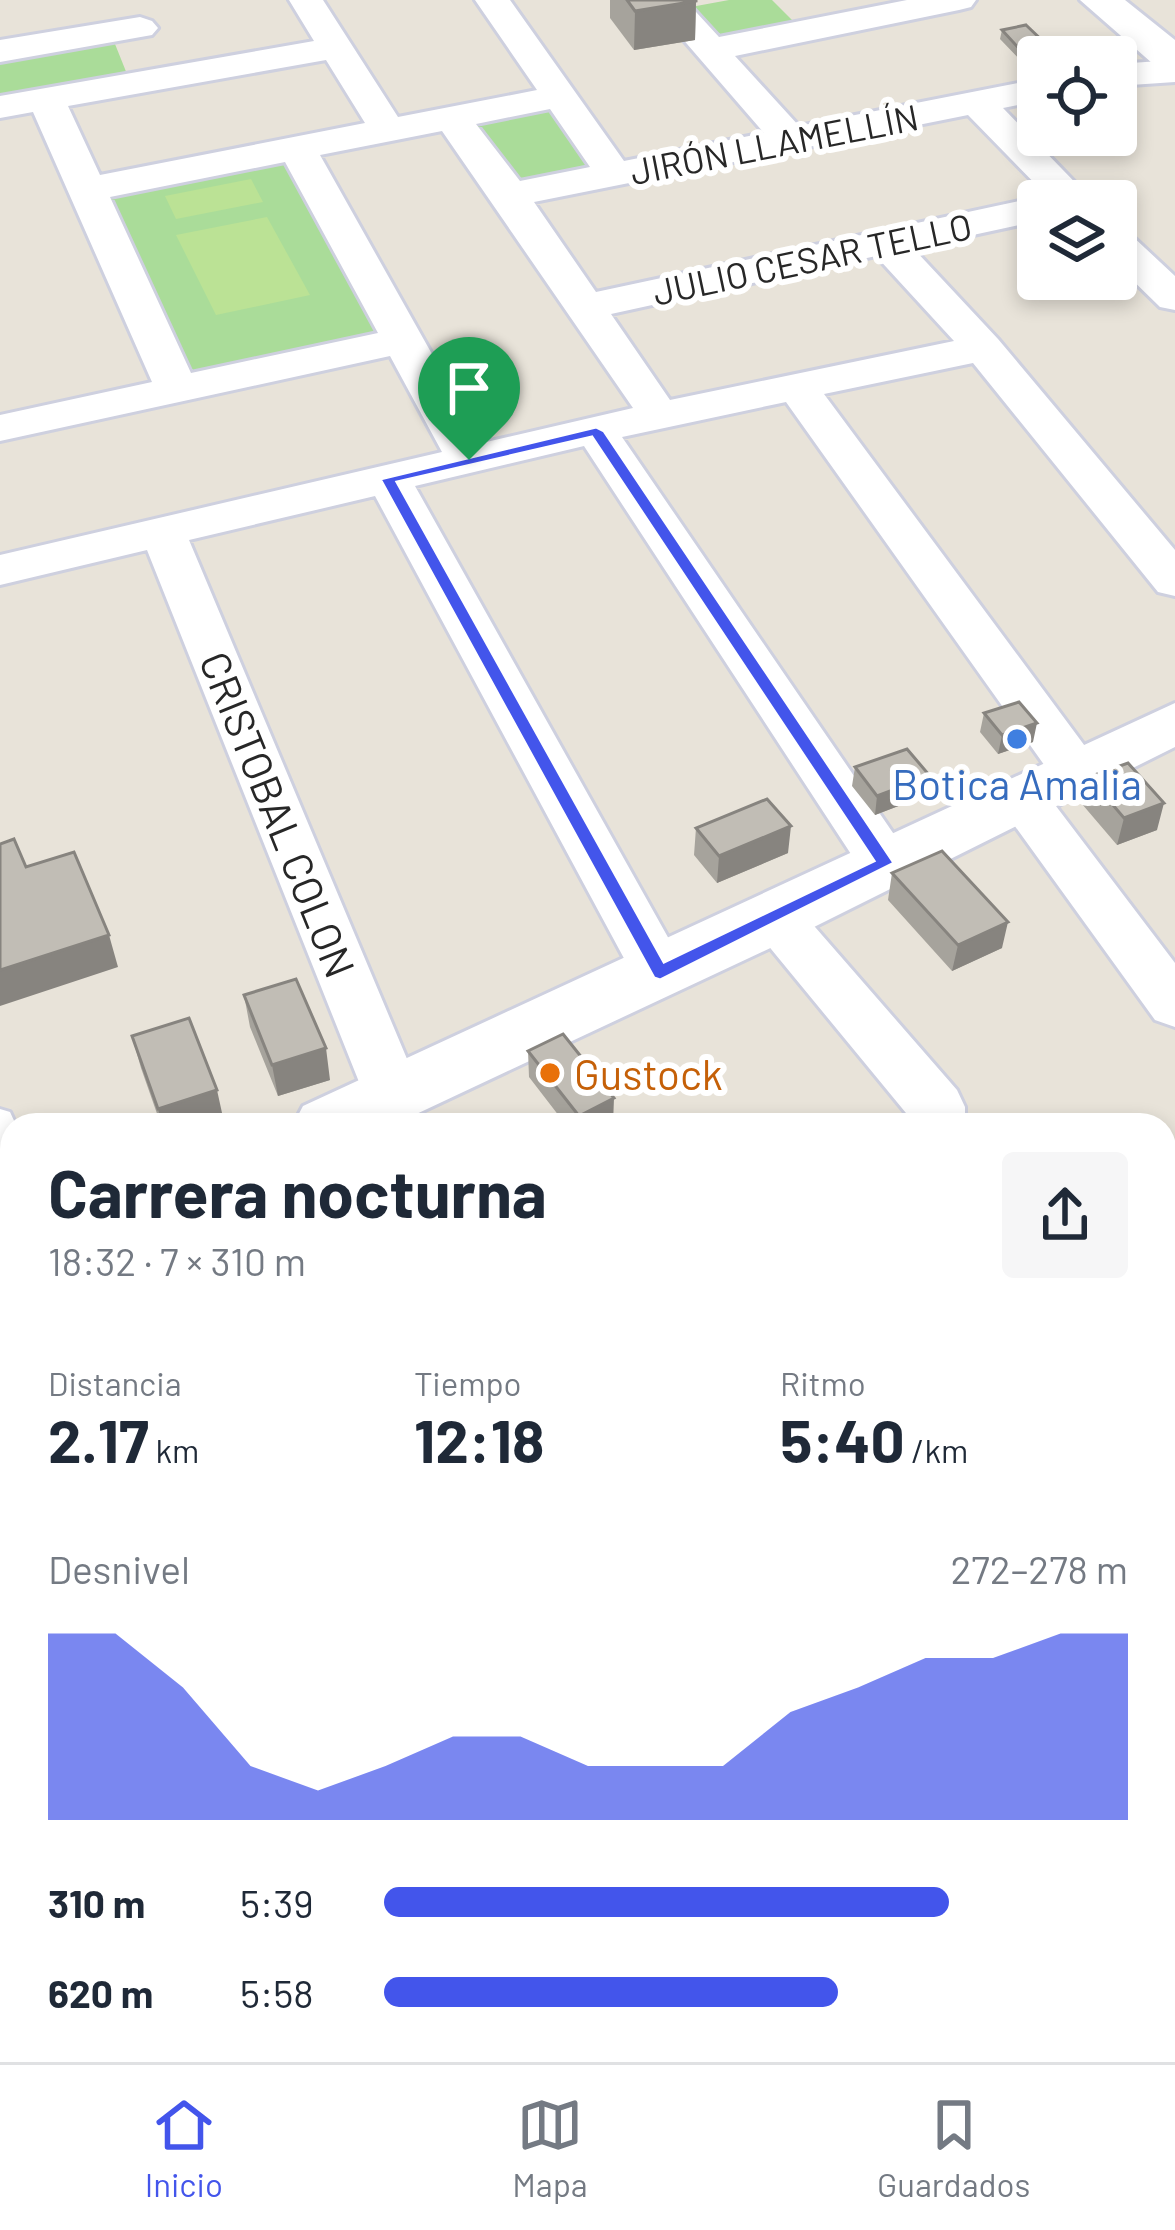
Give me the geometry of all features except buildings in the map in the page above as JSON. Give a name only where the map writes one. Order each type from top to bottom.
[{"type":"main road","points":[[1100,0],[1175,61]]},
{"type":"main road","points":[[356,1113],[776,918],[1175,723]]},
{"type":"street","points":[[306,0],[388,130]]},
{"type":"street","points":[[492,0],[614,174]]},
{"type":"street","points":[[710,50],[959,0]]},
{"type":"street","points":[[677,2],[710,50],[790,140]]},
{"type":"street","points":[[0,51],[132,14],[164,78]]},
{"type":"street","points":[[0,107],[334,48]]},
{"type":"street","points":[[1137,74],[1175,71]]},
{"type":"street","points":[[89,189],[561,95]]},
{"type":"street","name":"JIRÓN LLAMELLÍN","points":[[510,195],[1017,95]]},
{"type":"street","points":[[46,99],[177,388]]},
{"type":"street","points":[[977,103],[1052,180]]},
{"type":"street","points":[[451,117],[510,195],[658,415]]},
{"type":"street","points":[[297,148],[469,460]]},
{"type":"street","name":"JULIO CESAR TELLO","points":[[586,307],[1017,213]]},
{"type":"street","points":[[886,243],[983,348],[1175,581]]},
{"type":"street","points":[[1137,262],[1175,298]]},
{"type":"street","points":[[0,428],[400,340]]},
{"type":"street","points":[[0,570],[658,415],[983,348]]},
{"type":"street","points":[[799,389],[1049,784],[1175,1005]]},
{"type":"street","points":[[596,431],[885,863]]},
{"type":"street","points":[[388,479],[660,973]]},
{"type":"street","name":"CRISTOBAL COLON","points":[[163,532],[394,1097]]},
{"type":"street","points":[[776,918],[936,1107],[936,1113]]},
{"type":"green space","points":[[729,0],[772,0],[800,28],[713,44],[680,9]]},
{"type":"green space","points":[[113,39],[129,79],[0,103],[0,59]]},
{"type":"green space","points":[[553,103],[605,171],[514,189],[464,121]]},
{"type":"green space","points":[[292,160],[384,334],[186,374],[104,196]]},
{"type":"green space","points":[[251,179],[263,202],[176,219],[165,196]]},
{"type":"green space","points":[[267,217],[310,295],[216,315],[176,235]]},
{"type":"place","name":"Botica Amalia","points":[[1017,739]]},
{"type":"place","name":"Gustock","points":[[550,1073]]},
{"type":"route","points":[[596,431],[885,863],[660,973],[388,479],[469,460],[596,431]]}]
